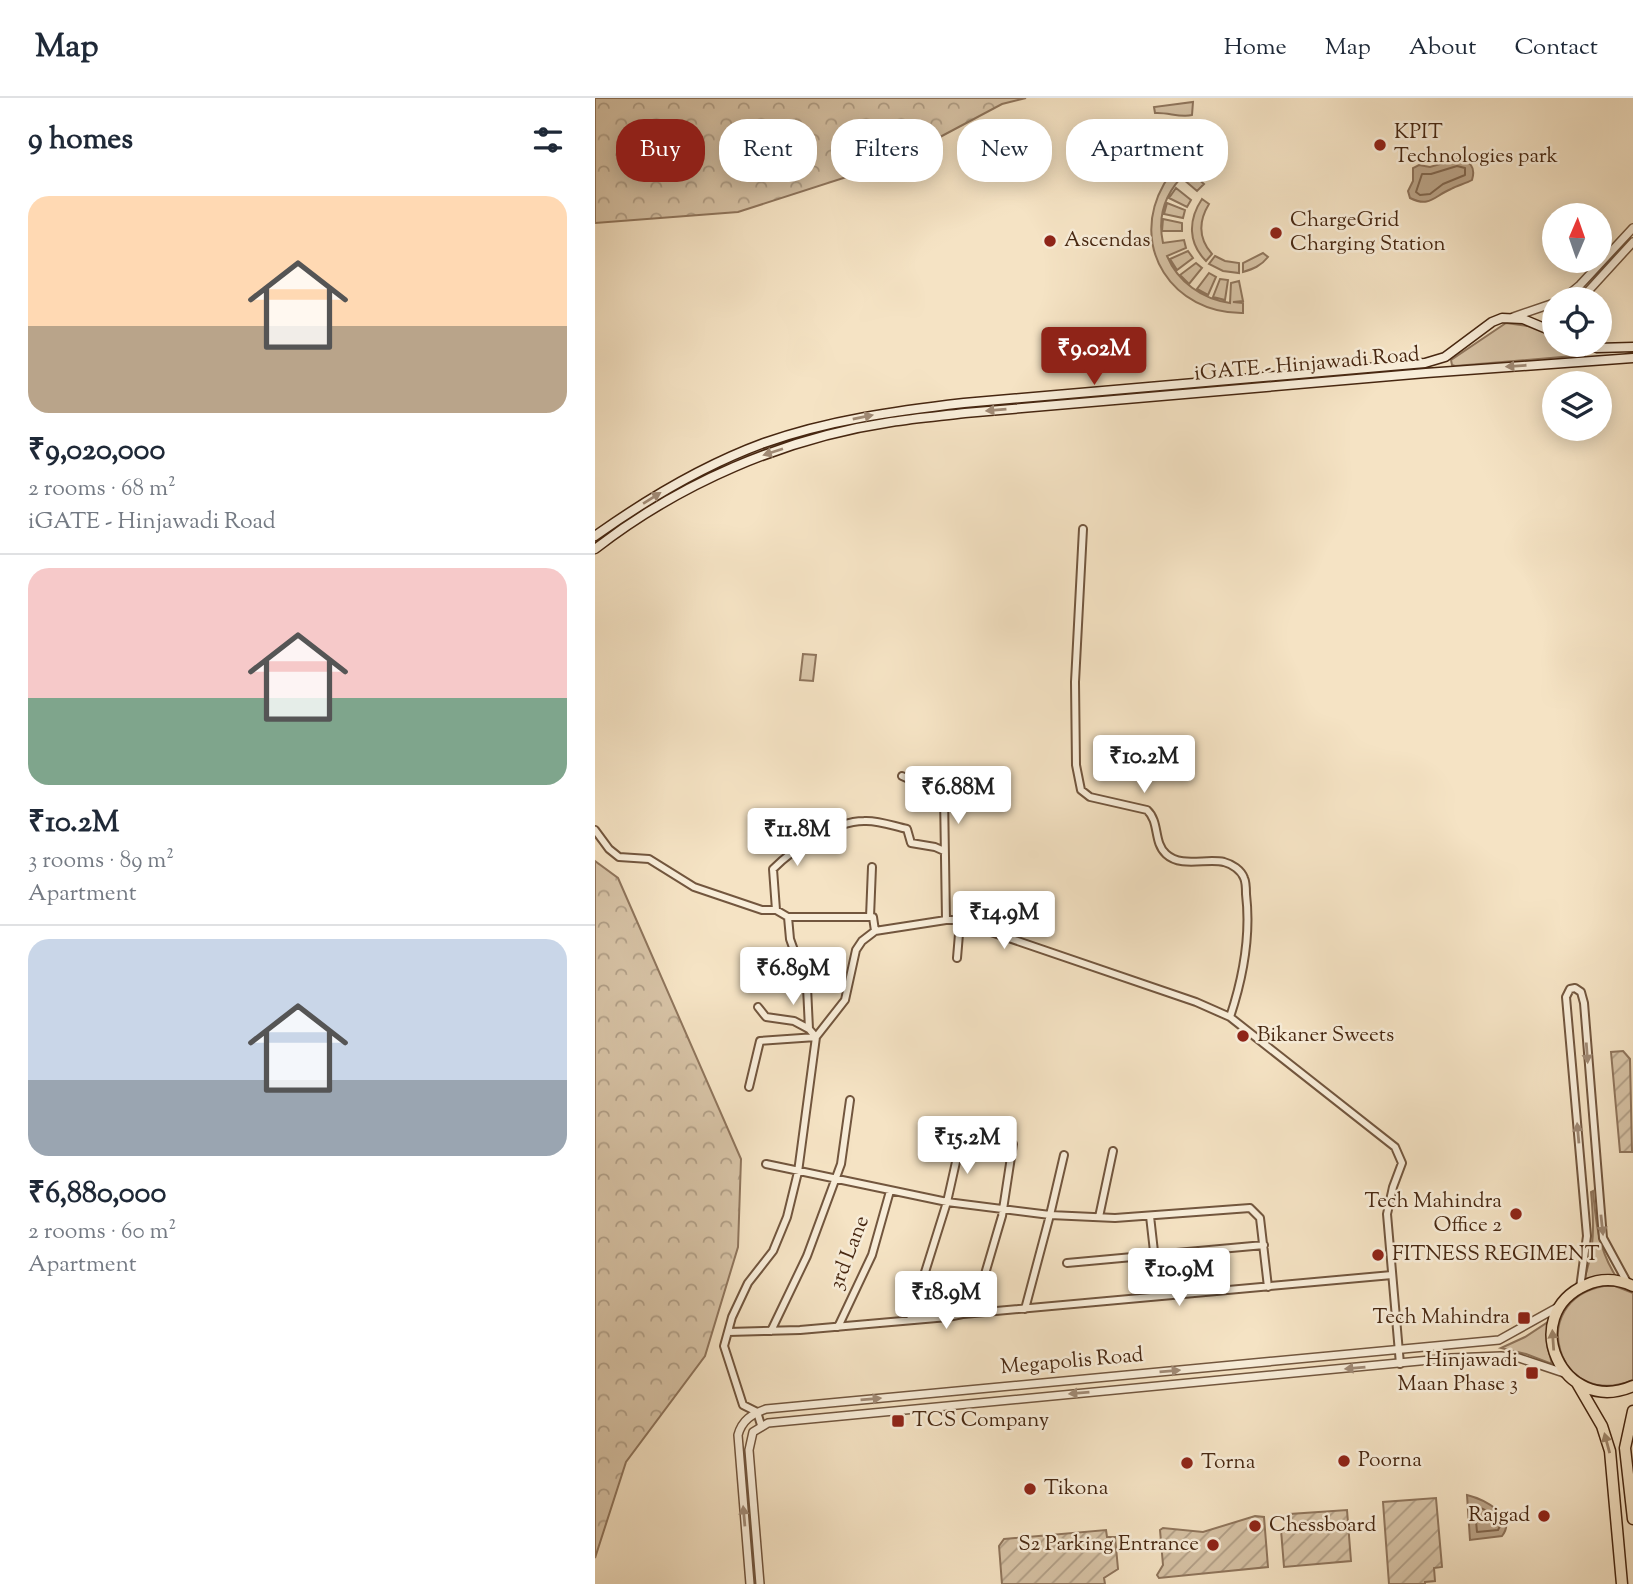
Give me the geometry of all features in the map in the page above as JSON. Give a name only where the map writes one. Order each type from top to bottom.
[{"type":"main road","points":[[1512,317],[1542,328]]},
{"type":"main road","name":"iGATE - Hinjawadi Road","points":[[595,536],[664,491],[707,468],[764,443],[827,425],[888,412],[974,402],[1425,362],[1445,357],[1492,322],[1512,317]]},
{"type":"main road","points":[[1612,347],[1633,347]]},
{"type":"main road","points":[[1445,357],[1446,371]]},
{"type":"main road","name":"iGATE - Hinjawadi Road","points":[[595,548],[670,499],[712,477],[768,453],[877,424],[988,411],[1446,371],[1633,358]]},
{"type":"main road","points":[[1622,1584],[1609,1451],[1602,1426],[1576,1382],[1567,1374],[1554,1353],[1552,1340],[1555,1316],[1561,1305],[1580,1288],[1604,1280],[1631,1285]]},
{"type":"main road","points":[[1576,1382],[1599,1392],[1612,1392],[1633,1386]]},
{"type":"main road","points":[[1633,1411],[1625,1448],[1633,1519]]},
{"type":"street","points":[[1578,287],[1633,228]]},
{"type":"street","points":[[1592,287],[1633,242]]},
{"type":"street","points":[[1512,317],[1542,307]]},
{"type":"street","points":[[1083,529],[1075,682],[1076,765],[1081,790],[1090,797],[1147,810],[1154,816],[1159,842],[1166,854],[1180,860],[1201,863],[1222,861],[1234,866],[1245,878],[1246,945],[1239,989],[1230,1017]]},
{"type":"street","points":[[902,776],[944,795],[946,920]]},
{"type":"street","points":[[776,910],[773,869],[813,837],[847,823],[864,821],[907,829],[911,843],[922,843],[944,851]]},
{"type":"street","points":[[595,830],[609,849],[619,857],[649,859],[694,887],[762,910],[776,910],[787,917],[873,917],[875,931]]},
{"type":"street","points":[[870,917],[872,867]]},
{"type":"street","points":[[787,917],[790,939],[807,987],[809,1029]]},
{"type":"street","points":[[760,1584],[749,1450],[751,1436],[761,1425],[757,1412],[743,1405],[724,1346],[732,1317],[748,1283],[773,1251],[787,1217],[798,1172],[816,1038],[845,1000],[856,950],[862,941],[875,931],[946,920],[960,922],[1196,1002],[1230,1017],[1395,1147],[1402,1163],[1387,1214],[1400,1364]]},
{"type":"street","points":[[957,958],[960,922]]},
{"type":"street","points":[[1580,1288],[1587,1236],[1566,997],[1570,989],[1575,988],[1581,992],[1584,1003],[1603,1238],[1631,1285]]},
{"type":"street","points":[[758,1007],[766,1017],[794,1021],[809,1029],[816,1038]]},
{"type":"street","points":[[749,1087],[760,1041],[816,1038]]},
{"type":"street","points":[[771,1331],[807,1256],[841,1164],[850,1100]]},
{"type":"street","points":[[910,1320],[947,1202],[960,1144]]},
{"type":"street","points":[[963,1314],[972,1312],[975,1308],[1002,1216],[1013,1144]]},
{"type":"street","points":[[1099,1217],[1113,1151]]},
{"type":"street","points":[[1025,1309],[1065,1155]]},
{"type":"street","points":[[766,1164],[947,1202],[1050,1215],[1150,1216],[1250,1209],[1260,1218],[1268,1287]]},
{"type":"street","name":"3rd Lane","points":[[838,1326],[872,1255],[890,1191]]},
{"type":"street","points":[[1150,1216],[1159,1296]]},
{"type":"street","points":[[1067,1264],[1264,1245]]},
{"type":"street","points":[[728,1332],[910,1320],[1392,1275]]},
{"type":"street","name":"Megapolis Road","points":[[757,1412],[766,1409],[1499,1340],[1561,1305]]},
{"type":"street","name":"Megapolis Road","points":[[761,1425],[1451,1358],[1518,1358],[1567,1374]]},
{"type":"street","points":[[750,1584],[738,1435],[742,1423],[757,1412]]},
{"type":"green space","points":[[595,98],[1026,98],[1002,104],[974,119],[957,119],[957,128],[943,135],[943,119],[831,119],[831,182],[738,212],[595,223]]},
{"type":"green space","points":[[1193,102],[1192,115],[1155,113],[1154,107]]},
{"type":"green space","points":[[1178,182],[1162,213],[1163,243],[1184,240],[1186,248],[1167,256],[1172,265],[1192,288],[1220,301],[1230,303],[1231,283],[1239,281],[1243,301],[1233,302],[1243,303],[1243,313],[1218,310],[1196,302],[1178,289],[1164,272],[1155,253],[1151,231],[1154,208],[1164,184]]},
{"type":"green space","points":[[1186,182],[1204,184],[1197,191]]},
{"type":"green space","points":[[1176,188],[1191,200],[1187,207],[1169,198]]},
{"type":"green space","points":[[1202,199],[1209,204],[1201,224],[1204,242],[1212,254],[1206,261],[1196,247],[1192,231],[1194,215]]},
{"type":"green space","points":[[1167,203],[1185,210],[1183,218],[1164,214]]},
{"type":"green space","points":[[1163,219],[1182,223],[1182,231],[1162,231]]},
{"type":"green space","points":[[1188,251],[1193,258],[1177,270],[1170,259]]},
{"type":"green space","points":[[1263,253],[1268,257],[1265,260],[1257,267],[1243,272],[1243,263]]},
{"type":"green space","points":[[1215,256],[1239,263],[1239,273],[1223,271],[1209,264]]},
{"type":"green space","points":[[1196,263],[1202,268],[1189,284],[1180,275]]},
{"type":"green space","points":[[1209,273],[1216,277],[1208,295],[1197,289]]},
{"type":"green space","points":[[1220,279],[1228,280],[1225,300],[1213,297]]},
{"type":"green space","points":[[1506,323],[1535,327],[1542,331],[1542,357],[1561,357],[1455,366],[1451,360]]},
{"type":"green space","points":[[803,654],[816,655],[813,681],[800,680]]},
{"type":"green space","points":[[595,861],[618,878],[741,1159],[738,1247],[705,1356],[626,1462],[595,1558]]},
{"type":"green space","points":[[1623,1051],[1630,1059],[1632,1152],[1620,1152],[1611,1052]]},
{"type":"green space","points":[[1593,1191],[1601,1245],[1615,1275],[1584,1279],[1592,1246]]},
{"type":"green space","points":[[1604,1286],[1615,1286],[1633,1293],[1633,1380],[1607,1386],[1586,1381],[1570,1368],[1560,1351],[1558,1331],[1564,1312],[1579,1296]]},
{"type":"green space","points":[[1548,1322],[1547,1344],[1552,1364],[1501,1348],[1525,1337]]},
{"type":"green space","points":[[1436,1498],[1442,1567],[1434,1568],[1435,1581],[1425,1584],[1389,1584],[1383,1502]]},
{"type":"green space","points":[[1347,1510],[1351,1561],[1284,1567],[1281,1530],[1290,1523],[1290,1514]]},
{"type":"green space","points":[[1255,1516],[1264,1517],[1268,1567],[1159,1578],[1157,1575],[1163,1565],[1160,1530],[1163,1528],[1203,1532]]},
{"type":"green space","points":[[1106,1530],[1107,1537],[1115,1537],[1118,1569],[1104,1578],[1105,1584],[1002,1584],[999,1546],[1004,1539]]},
{"type":"water","points":[[1457,159],[1471,165],[1472,180],[1432,200],[1422,202],[1410,198],[1408,191],[1413,181],[1413,168],[1419,165],[1430,167]]},
{"type":"water","points":[[1467,1495],[1489,1504],[1502,1515],[1506,1529],[1502,1536],[1470,1540]]},
{"type":"place","name":"KPIT Technologies park","points":[[1380,145]]},
{"type":"place","name":"ChargeGrid Charging Station","points":[[1276,233]]},
{"type":"place","name":"Ascendas","points":[[1050,241]]},
{"type":"place","name":"Bikaner Sweets","points":[[1243,1036]]},
{"type":"place","name":"Tech Mahindra Office 2","points":[[1516,1214]]},
{"type":"place","name":"FITNESS REGIMENT","points":[[1378,1255]]},
{"type":"place","name":"Tech Mahindra","points":[[1524,1318]]},
{"type":"place","name":"Hinjawadi Maan Phase 3","points":[[1532,1373]]},
{"type":"place","name":"TCS Company","points":[[898,1421]]},
{"type":"place","name":"Poorna","points":[[1344,1461]]},
{"type":"place","name":"Torna","points":[[1187,1463]]},
{"type":"place","name":"Tikona","points":[[1030,1489]]},
{"type":"place","name":"Rajgad","points":[[1544,1516]]},
{"type":"place","name":"Chessboard","points":[[1255,1526]]},
{"type":"place","name":"S2 Parking Entrance","points":[[1213,1545]]}]
